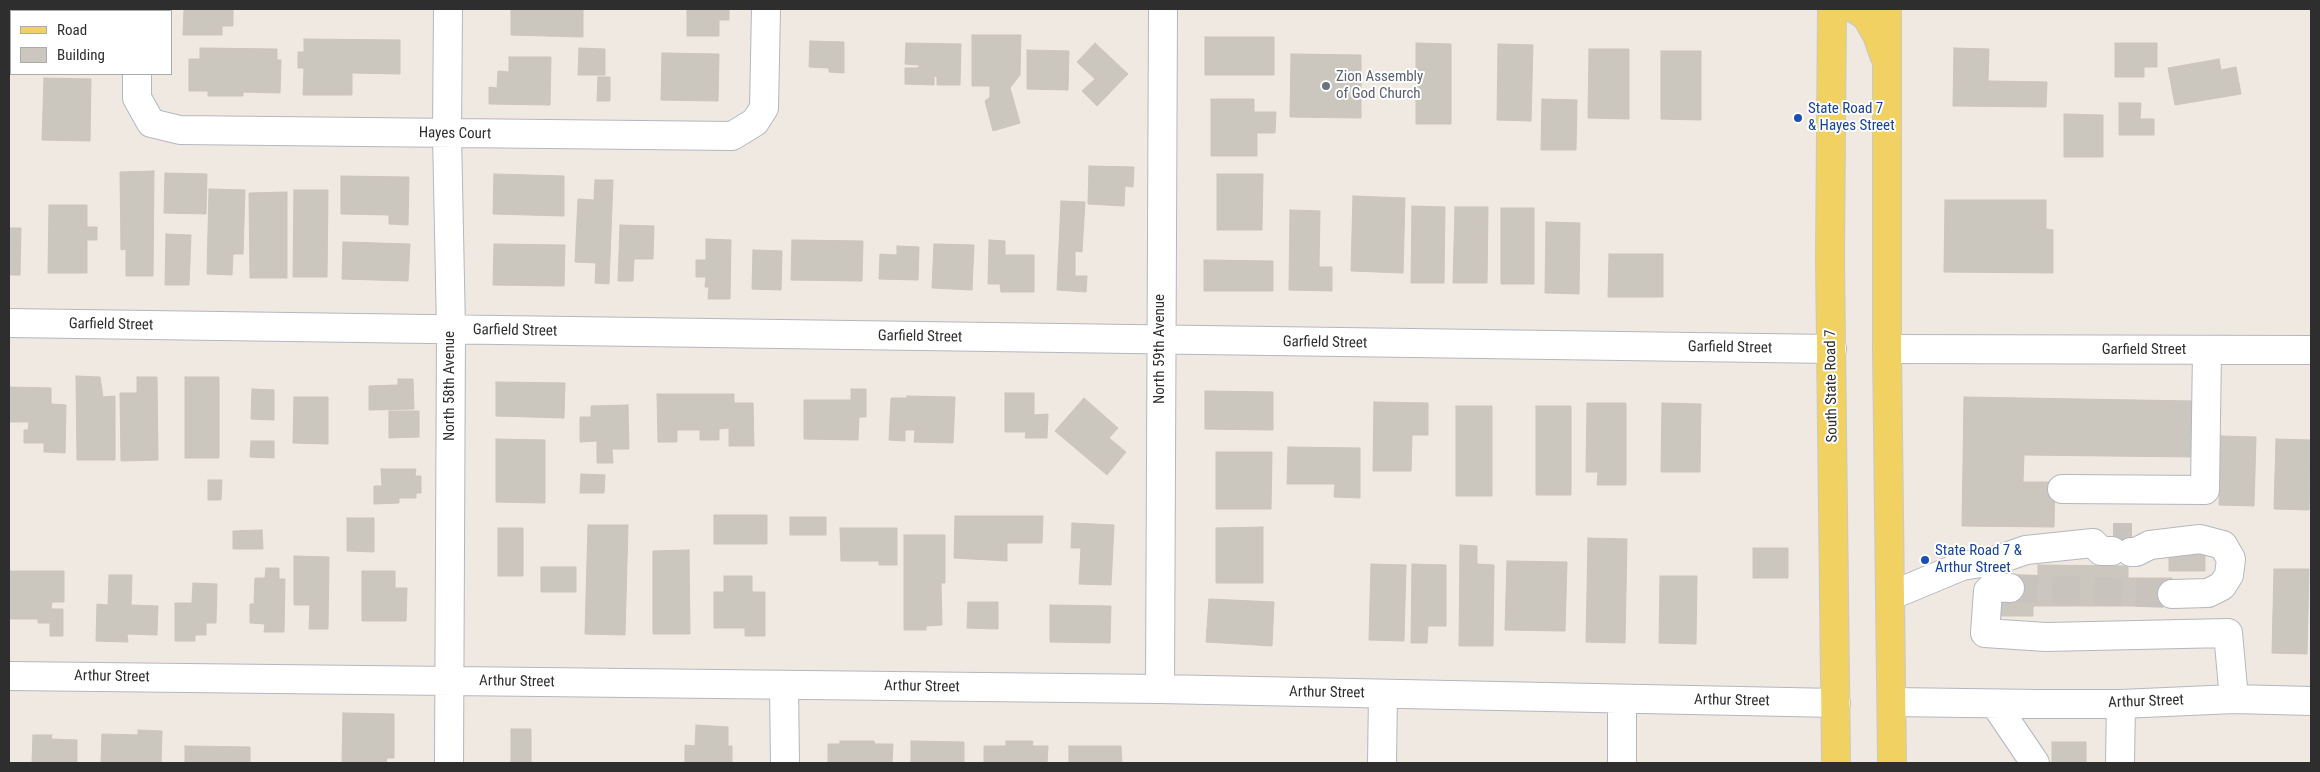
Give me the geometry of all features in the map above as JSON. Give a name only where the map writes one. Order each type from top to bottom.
[{"type":"main road","name":"South State Road 7","points":[[1832,9],[1832,350],[1836,763]]},
{"type":"main road","points":[[1855,9],[1866,16],[1887,63]]},
{"type":"main road","points":[[1887,9],[1887,349],[1892,763]]},
{"type":"street","name":"North 58th Avenue","points":[[448,9],[447,134],[451,330],[449,763]]},
{"type":"street","name":"Hayes Court","points":[[137,75],[137,98],[151,123],[180,130],[732,136],[755,122],[764,108],[766,9]]},
{"type":"street","name":"North 59th Avenue","points":[[1160,689],[1162,9]]},
{"type":"street","name":"Garfield Street","points":[[9,323],[1832,350]]},
{"type":"street","name":"Garfield Street","points":[[1887,349],[2311,350]]},
{"type":"street","points":[[2062,489],[2204,490],[2207,350]]},
{"type":"street","points":[[1890,596],[1962,566],[1994,561],[2026,550],[2200,539],[2223,545],[2231,559],[2229,575],[2222,586],[2208,593],[2172,594]]},
{"type":"street","points":[[2010,588],[1992,587],[1988,591],[1985,634],[2046,637],[2228,633],[2234,698]]},
{"type":"street","name":"Arthur Street","points":[[9,676],[1160,689],[1836,702]]},
{"type":"street","points":[[784,685],[785,763]]},
{"type":"street","points":[[1382,763],[1383,694]]},
{"type":"street","name":"Arthur Street","points":[[1892,702],[2121,704],[2234,698],[2311,701]]},
{"type":"street","points":[[1622,699],[1622,763]]},
{"type":"street","points":[[1995,704],[2035,763]]},
{"type":"street","points":[[2120,763],[2121,704]]},
{"type":"building","points":[[184,9],[233,9],[233,26],[222,26],[222,35],[183,35]]},
{"type":"building","points":[[511,9],[583,9],[583,37],[511,35]]},
{"type":"building","points":[[687,9],[729,9],[729,20],[719,20],[719,36],[687,36]]},
{"type":"building","points":[[972,35],[1021,35],[1020,75],[1010,88],[1020,123],[993,131],[985,101],[990,97],[990,86],[972,86]]},
{"type":"building","points":[[1205,37],[1274,37],[1274,75],[1205,75]]},
{"type":"building","points":[[304,39],[400,40],[400,74],[352,73],[352,95],[303,95],[304,68],[298,68],[298,52],[304,52]]},
{"type":"building","points":[[810,41],[844,42],[844,73],[829,72],[829,68],[809,67]]},
{"type":"building","points":[[906,43],[961,44],[960,85],[937,85],[937,77],[934,76],[934,85],[905,84],[905,68],[919,68],[919,65],[905,64]]},
{"type":"building","points":[[1095,43],[1128,74],[1097,106],[1082,91],[1095,79],[1077,62]]},
{"type":"building","points":[[1416,43],[1451,44],[1451,124],[1416,124]]},
{"type":"building","points":[[2115,43],[2157,43],[2157,67],[2144,67],[2144,77],[2115,77]]},
{"type":"building","points":[[1498,44],[1533,45],[1531,121],[1497,120]]},
{"type":"building","points":[[200,48],[277,49],[277,60],[281,60],[280,93],[243,92],[243,96],[208,96],[208,91],[189,91],[189,59],[200,59]]},
{"type":"building","points":[[579,48],[605,49],[605,75],[578,75]]},
{"type":"building","points":[[1954,48],[1989,49],[1988,81],[2047,82],[2046,107],[1953,106]]},
{"type":"building","points":[[1589,49],[1629,49],[1629,119],[1588,118]]},
{"type":"building","points":[[1027,50],[1069,51],[1068,90],[1027,89]]},
{"type":"building","points":[[1661,51],[1701,51],[1701,120],[1661,119]]},
{"type":"building","points":[[662,53],[719,54],[718,101],[661,100]]},
{"type":"building","name":"Zion Assembly of God Church","points":[[1291,54],[1361,55],[1361,118],[1290,117]]},
{"type":"building","points":[[509,57],[551,57],[550,105],[489,104],[489,87],[497,88],[498,71],[509,72]]},
{"type":"building","points":[[2219,59],[2221,70],[2236,67],[2241,94],[2175,105],[2168,68]]},
{"type":"building","points":[[598,77],[610,77],[610,101],[597,101]]},
{"type":"building","points":[[44,78],[91,79],[90,141],[42,140]]},
{"type":"building","points":[[1211,99],[1254,99],[1254,112],[1276,112],[1275,133],[1257,133],[1257,156],[1211,156]]},
{"type":"building","points":[[1542,99],[1577,100],[1576,150],[1541,150]]},
{"type":"building","points":[[2119,103],[2141,103],[2140,119],[2154,119],[2154,135],[2119,135]]},
{"type":"building","points":[[2064,114],[2103,115],[2103,157],[2064,157]]},
{"type":"building","points":[[1089,166],[1134,167],[1133,187],[1125,186],[1124,206],[1088,204]]},
{"type":"building","points":[[154,171],[153,276],[126,276],[126,249],[121,250],[120,172]]},
{"type":"building","points":[[165,173],[207,174],[206,214],[164,213]]},
{"type":"building","points":[[494,174],[564,176],[564,216],[493,214]]},
{"type":"building","points":[[1217,174],[1263,174],[1262,230],[1217,230]]},
{"type":"building","points":[[341,176],[409,177],[408,225],[389,224],[389,215],[341,214]]},
{"type":"building","points":[[595,180],[613,180],[609,284],[595,283],[596,263],[575,262],[578,199],[594,200]]},
{"type":"building","points":[[209,189],[245,190],[243,254],[233,254],[232,275],[207,274]]},
{"type":"building","points":[[294,190],[328,190],[327,277],[293,277]]},
{"type":"building","points":[[287,192],[287,278],[250,278],[249,193]]},
{"type":"building","points":[[1353,196],[1405,198],[1403,273],[1351,271]]},
{"type":"building","points":[[1945,200],[2046,200],[2046,229],[2053,230],[2053,273],[1944,272]]},
{"type":"building","points":[[1061,201],[1085,202],[1082,252],[1075,251],[1075,276],[1087,276],[1086,292],[1057,290]]},
{"type":"building","points":[[49,205],[87,205],[87,227],[97,227],[97,240],[87,240],[87,273],[48,273]]},
{"type":"building","points":[[1412,206],[1445,207],[1444,283],[1411,283]]},
{"type":"building","points":[[1455,207],[1488,207],[1487,283],[1453,283]]},
{"type":"building","points":[[1501,208],[1534,208],[1534,284],[1501,284]]},
{"type":"building","points":[[1290,210],[1320,211],[1319,267],[1332,267],[1332,291],[1289,290]]},
{"type":"building","points":[[1546,222],[1580,223],[1579,294],[1545,293]]},
{"type":"building","points":[[620,225],[654,226],[653,259],[634,259],[633,281],[618,281]]},
{"type":"building","points":[[9,228],[21,228],[20,275],[9,275]]},
{"type":"building","points":[[166,234],[191,235],[189,285],[165,285]]},
{"type":"building","points":[[706,239],[731,240],[730,299],[708,299],[709,287],[705,287],[706,277],[696,277],[696,260],[706,260]]},
{"type":"building","points":[[792,240],[863,241],[862,281],[791,280]]},
{"type":"building","points":[[989,240],[1005,241],[1005,255],[1034,255],[1034,292],[1001,292],[1000,284],[988,284]]},
{"type":"building","points":[[343,242],[410,244],[408,281],[342,279]]},
{"type":"building","points":[[494,244],[565,245],[564,286],[493,285]]},
{"type":"building","points":[[934,244],[974,245],[972,290],[932,288]]},
{"type":"building","points":[[897,246],[919,247],[918,280],[879,279],[880,254],[897,255]]},
{"type":"building","points":[[753,250],[782,251],[781,290],[752,289]]},
{"type":"building","points":[[1609,254],[1663,254],[1663,297],[1608,297]]},
{"type":"building","points":[[1204,260],[1273,261],[1273,291],[1204,291]]},
{"type":"building","points":[[76,376],[100,377],[103,397],[115,396],[115,460],[77,460]]},
{"type":"building","points":[[137,377],[157,377],[158,460],[121,461],[120,393],[137,393]]},
{"type":"building","points":[[185,377],[219,377],[219,458],[185,458]]},
{"type":"building","points":[[398,379],[413,379],[414,409],[369,410],[369,386],[398,385]]},
{"type":"building","points":[[496,382],[565,383],[564,418],[496,416]]},
{"type":"building","points":[[9,387],[51,388],[51,404],[66,405],[65,453],[44,452],[44,443],[24,443],[24,430],[28,430],[29,422],[9,422]]},
{"type":"building","points":[[252,389],[274,390],[274,420],[251,419]]},
{"type":"building","points":[[851,389],[866,389],[866,417],[859,417],[858,440],[804,439],[804,400],[851,400]]},
{"type":"building","points":[[1205,391],[1273,392],[1273,430],[1205,429]]},
{"type":"building","points":[[1005,393],[1034,393],[1034,415],[1048,414],[1047,438],[1025,438],[1026,432],[1005,432]]},
{"type":"building","points":[[657,394],[734,394],[734,403],[753,403],[754,446],[729,446],[729,428],[719,429],[719,440],[700,440],[700,430],[677,430],[677,442],[658,442]]},
{"type":"building","points":[[907,396],[955,397],[953,443],[914,442],[915,430],[905,430],[905,441],[889,440],[891,398],[907,398]]},
{"type":"building","points":[[294,397],[328,397],[328,444],[293,443]]},
{"type":"building","points":[[1964,397],[2194,401],[2193,457],[2024,455],[2023,482],[2055,482],[2054,527],[1962,526]]},
{"type":"building","points":[[1084,398],[1118,428],[1109,438],[1126,452],[1107,475],[1055,431]]},
{"type":"building","points":[[1374,402],[1428,403],[1428,435],[1412,435],[1411,471],[1373,471]]},
{"type":"building","points":[[1587,403],[1626,403],[1626,485],[1597,485],[1598,472],[1586,472]]},
{"type":"building","points":[[1662,403],[1701,404],[1700,472],[1661,472]]},
{"type":"building","points":[[628,405],[629,449],[612,449],[613,463],[597,463],[597,441],[580,442],[580,417],[591,417],[591,406]]},
{"type":"building","points":[[1456,406],[1492,406],[1492,496],[1456,496]]},
{"type":"building","points":[[1536,406],[1571,406],[1571,495],[1536,495]]},
{"type":"building","points":[[389,411],[419,411],[419,437],[389,438]]},
{"type":"building","points":[[2221,436],[2256,437],[2254,506],[2219,505]]},
{"type":"building","points":[[496,439],[545,440],[545,503],[496,502]]},
{"type":"building","points":[[2276,439],[2311,440],[2309,510],[2274,509]]},
{"type":"building","points":[[251,441],[274,441],[274,458],[250,457]]},
{"type":"building","points":[[1288,447],[1360,448],[1360,498],[1334,497],[1335,484],[1287,484]]},
{"type":"building","points":[[1216,452],[1272,452],[1271,509],[1216,509]]},
{"type":"building","points":[[381,469],[416,469],[415,476],[421,476],[421,493],[416,493],[416,498],[399,498],[399,503],[374,504],[374,486],[382,486]]},
{"type":"building","points":[[581,474],[605,475],[604,493],[580,493]]},
{"type":"building","points":[[208,480],[222,480],[221,500],[208,500]]},
{"type":"building","points":[[714,515],[767,515],[767,544],[714,544]]},
{"type":"building","points":[[955,516],[1043,516],[1042,543],[1007,543],[1007,561],[954,558]]},
{"type":"building","points":[[790,517],[826,517],[826,535],[790,535]]},
{"type":"building","points":[[347,518],[374,518],[374,552],[347,551]]},
{"type":"building","points":[[1072,523],[1114,525],[1111,585],[1079,584],[1081,548],[1071,548]]},
{"type":"building","points":[[588,525],[628,525],[625,635],[585,634]]},
{"type":"building","points":[[1263,527],[1263,583],[1216,583],[1216,528]]},
{"type":"building","points":[[498,528],[523,528],[523,576],[498,576]]},
{"type":"building","points":[[840,528],[897,528],[897,565],[879,565],[879,561],[841,561]]},
{"type":"building","points":[[262,530],[263,549],[233,549],[233,531]]},
{"type":"building","points":[[904,535],[945,535],[945,583],[941,583],[942,625],[926,626],[926,630],[904,630]]},
{"type":"building","points":[[1588,538],[1627,539],[1625,643],[1586,642]]},
{"type":"building","points":[[1460,545],[1477,546],[1477,564],[1494,565],[1493,646],[1459,646]]},
{"type":"building","points":[[1753,548],[1788,548],[1788,578],[1753,578]]},
{"type":"building","points":[[2169,549],[2205,549],[2205,571],[2169,571]]},
{"type":"building","points":[[689,550],[690,634],[653,634],[653,551]]},
{"type":"building","points":[[294,556],[329,557],[328,629],[309,629],[310,605],[294,605]]},
{"type":"building","points":[[1507,561],[1567,562],[1565,631],[1505,630]]},
{"type":"building","points":[[1371,564],[1406,565],[1404,641],[1369,640]]},
{"type":"building","points":[[1412,564],[1446,565],[1446,626],[1428,626],[1427,643],[1411,643]]},
{"type":"building","points":[[2038,565],[2128,566],[2128,578],[2172,578],[2172,606],[2033,606],[2033,616],[1999,616],[1999,599],[2010,577],[2038,577]]},
{"type":"building","points":[[541,567],[576,567],[576,592],[541,592]]},
{"type":"building","points":[[266,568],[279,568],[279,579],[285,579],[284,632],[264,632],[265,624],[250,623],[250,604],[254,604],[255,578],[265,578]]},
{"type":"building","points":[[2274,569],[2309,569],[2307,654],[2272,653]]},
{"type":"building","points":[[9,571],[64,571],[64,602],[52,602],[51,609],[63,609],[63,636],[50,636],[50,623],[38,623],[38,619],[9,619]]},
{"type":"building","points":[[362,571],[395,571],[395,588],[407,588],[406,621],[362,621]]},
{"type":"building","points":[[109,575],[132,575],[131,605],[158,606],[157,635],[127,634],[128,642],[96,641],[97,604],[108,605]]},
{"type":"building","points":[[724,576],[752,576],[752,592],[765,592],[765,636],[745,636],[745,628],[714,628],[714,592],[724,592]]},
{"type":"building","points":[[1660,576],[1697,576],[1696,644],[1659,643]]},
{"type":"building","points":[[193,583],[217,584],[216,623],[206,623],[206,635],[195,635],[195,641],[175,641],[175,603],[192,603]]},
{"type":"building","points":[[1209,599],[1274,602],[1272,646],[1206,642]]},
{"type":"building","points":[[968,602],[998,602],[998,629],[967,628]]},
{"type":"building","points":[[1050,605],[1111,606],[1110,643],[1050,642]]},
{"type":"building","points":[[343,713],[394,714],[394,758],[387,758],[386,763],[342,763]]},
{"type":"building","points":[[696,725],[728,727],[728,746],[732,746],[732,763],[685,763],[685,745],[695,746]]},
{"type":"building","points":[[511,729],[531,729],[531,763],[511,763]]},
{"type":"building","points":[[138,730],[162,731],[161,763],[101,763],[102,734],[138,735]]},
{"type":"building","points":[[33,735],[52,735],[51,739],[77,740],[77,763],[32,762]]},
{"type":"building","points":[[840,741],[874,741],[875,744],[893,744],[892,763],[828,763],[828,744],[840,744]]},
{"type":"building","points":[[911,741],[964,742],[964,763],[911,763]]},
{"type":"building","points":[[1006,741],[1033,741],[1032,746],[1048,746],[1047,763],[984,763],[984,746],[1006,746]]},
{"type":"building","points":[[2052,742],[2086,742],[2086,763],[2052,763]]},
{"type":"building","points":[[185,746],[250,747],[250,763],[185,763]]},
{"type":"building","points":[[1069,746],[1121,746],[1122,763],[1069,763]]},
{"type":"tunnel","points":[[2113,537],[2132,537]]},
{"type":"tunnel","points":[[2010,588],[2172,594]]},
{"type":"place","name":"Zion Assembly of God Church","points":[[1326,86]]},
{"type":"place","name":"State Road 7 & Hayes Street","points":[[1798,118]]},
{"type":"place","name":"State Road 7 & Arthur Street","points":[[1925,560]]}]
